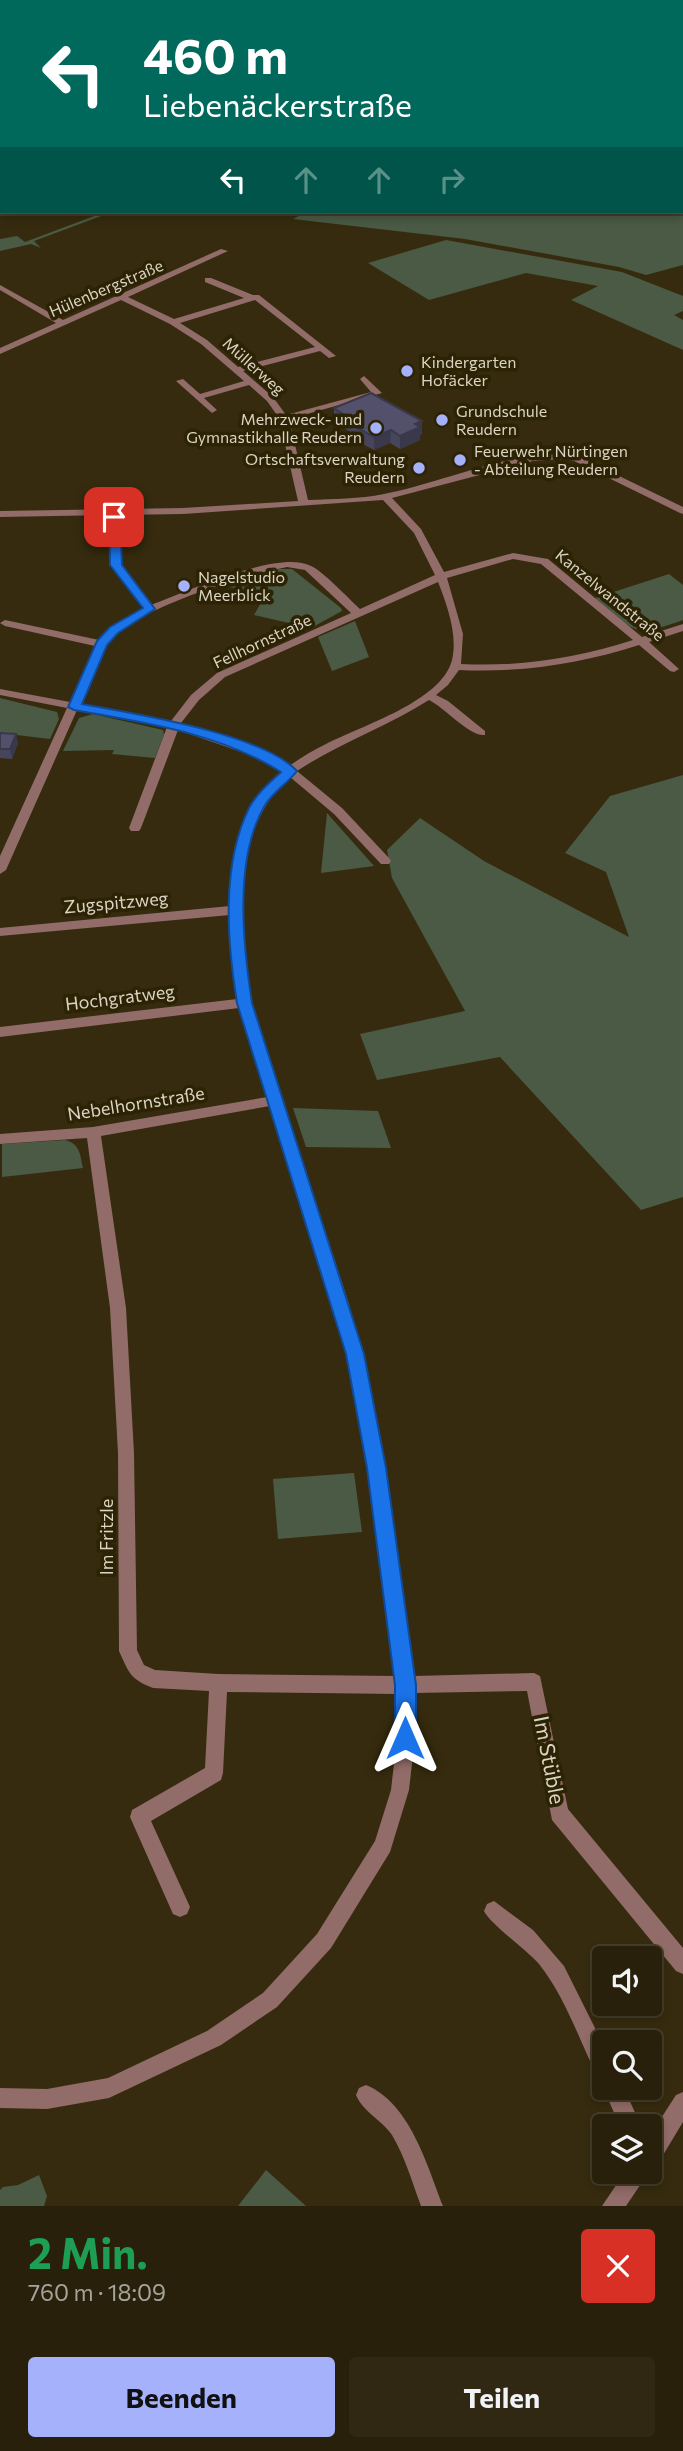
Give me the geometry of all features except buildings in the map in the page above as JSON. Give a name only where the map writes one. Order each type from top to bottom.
[{"type":"street","name":"Hülenbergstraße","points":[[0,351],[224,251]]},
{"type":"street","points":[[208,280],[252,298]]},
{"type":"street","points":[[2,291],[61,322]]},
{"type":"street","points":[[173,322],[256,297],[332,356]]},
{"type":"street","name":"Müllerweg","points":[[123,298],[173,322],[204,342],[270,398],[284,418],[304,504]]},
{"type":"street","points":[[238,370],[321,348]]},
{"type":"street","points":[[284,418],[377,393],[364,379]]},
{"type":"street","points":[[180,381],[212,410]]},
{"type":"street","points":[[198,397],[251,382]]},
{"type":"street","points":[[0,514],[115,513],[304,504],[385,497],[542,457],[564,456],[585,463],[683,512]]},
{"type":"street","points":[[0,2098],[47,2099],[109,2088],[214,2038],[270,2000],[324,1941],[383,1845],[400,1790],[406,1685],[376,1468],[355,1354],[277,1100],[244,1003],[237,955],[236,910],[243,840],[257,807],[267,792],[303,761],[392,720],[429,696],[445,682],[455,667],[459,649],[457,628],[440,577],[420,535],[385,497]]},
{"type":"street","points":[[115,513],[116,565],[149,609]]},
{"type":"street","name":"Kanzelwandstraße","points":[[440,577],[513,556],[544,561],[674,668]]},
{"type":"street","points":[[0,870],[101,643],[114,630],[149,609],[256,570],[287,564],[308,568],[358,613]]},
{"type":"street","name":"Fellhornstraße","points":[[135,828],[174,725],[182,711],[202,690],[221,675],[440,577]]},
{"type":"street","points":[[5,623],[101,643]]},
{"type":"street","points":[[455,667],[532,667],[643,642],[683,627]]},
{"type":"street","points":[[0,692],[174,725],[246,748],[290,771],[352,824],[385,861]]},
{"type":"street","points":[[429,696],[444,703],[481,733]]},
{"type":"street","name":"Zugspitzweg","points":[[0,932],[236,910]]},
{"type":"street","name":"Hochgratweg","points":[[0,1032],[244,1003]]},
{"type":"street","name":"Nebelhornstraße","points":[[0,1139],[93,1132],[277,1100]]},
{"type":"street","name":"Im Fritzle","points":[[93,1132],[118,1308],[126,1453],[128,1651],[138,1671],[153,1679],[218,1683],[406,1685]]},
{"type":"street","name":"Im Stüble","points":[[406,1685],[534,1682],[559,1813],[683,1964]]},
{"type":"street","points":[[180,1907],[139,1817],[214,1773],[218,1683]]},
{"type":"street","points":[[494,1911],[537,1946],[564,1985],[592,2044]]},
{"type":"street","points":[[366,2095],[398,2125],[410,2148],[432,2206]]},
{"type":"street","points":[[662,2136],[683,2102]]},
{"type":"street","points":[[613,2206],[629,2184]]},
{"type":"green space","points":[[100,214],[107,214],[34,241],[41,248],[31,244],[0,251],[0,239],[17,236],[25,242]]},
{"type":"green space","points":[[302,214],[683,214],[683,265],[646,275],[619,267],[465,239],[293,219]]},
{"type":"green space","points":[[446,240],[622,272],[683,296],[683,311],[674,315],[683,320],[683,350],[571,300],[598,286],[526,273],[429,300],[368,263]]},
{"type":"green space","points":[[279,569],[292,569],[342,611],[311,628],[254,615],[266,594],[230,587]]},
{"type":"green space","points":[[669,574],[683,585],[683,620],[666,626],[643,630],[634,628],[595,598]]},
{"type":"green space","points":[[355,621],[369,657],[332,671],[318,637]]},
{"type":"green space","points":[[0,698],[57,712],[59,719],[50,739],[0,733]]},
{"type":"green space","points":[[93,714],[163,730],[164,735],[155,758],[112,754],[114,750],[63,751],[79,718]]},
{"type":"green space","points":[[683,775],[683,1197],[641,1210],[500,1057],[377,1080],[360,1034],[465,1011],[392,878],[387,850],[420,818],[484,861],[629,937],[606,872],[565,853],[610,796]]},
{"type":"green space","points":[[327,813],[374,866],[321,873]]},
{"type":"green space","points":[[293,1108],[378,1111],[391,1148],[306,1147]]},
{"type":"green space","points":[[65,1140],[76,1147],[83,1168],[2,1177],[2,1144]]},
{"type":"green space","points":[[354,1473],[362,1532],[278,1539],[273,1479]]},
{"type":"green space","points":[[266,2170],[306,2206],[238,2206]]},
{"type":"green space","points":[[39,2175],[47,2196],[44,2206],[0,2206],[0,2190],[3,2187],[18,2185]]},
{"type":"place","name":"Kindergarten Hofäcker","points":[[407,371]]},
{"type":"place","name":"Grundschule Reudern","points":[[442,420]]},
{"type":"place","name":"Mehrzweck- und Gymnastikhalle Reudern","points":[[376,428]]},
{"type":"place","name":"Feuerwehr Nürtingen - Abteilung Reudern","points":[[460,460]]},
{"type":"place","name":"Ortschaftsverwaltung Reudern","points":[[419,468]]},
{"type":"place","name":"Nagelstudio Meerblick","points":[[184,586]]},
{"type":"route","points":[[114,517],[116,565],[149,609],[114,630],[101,643],[74,707],[174,725],[205,734],[263,755],[290,771],[267,792],[257,807],[243,840],[236,910],[237,955],[244,1003],[341,1304],[366,1403],[406,1685],[405,1738]]}]
